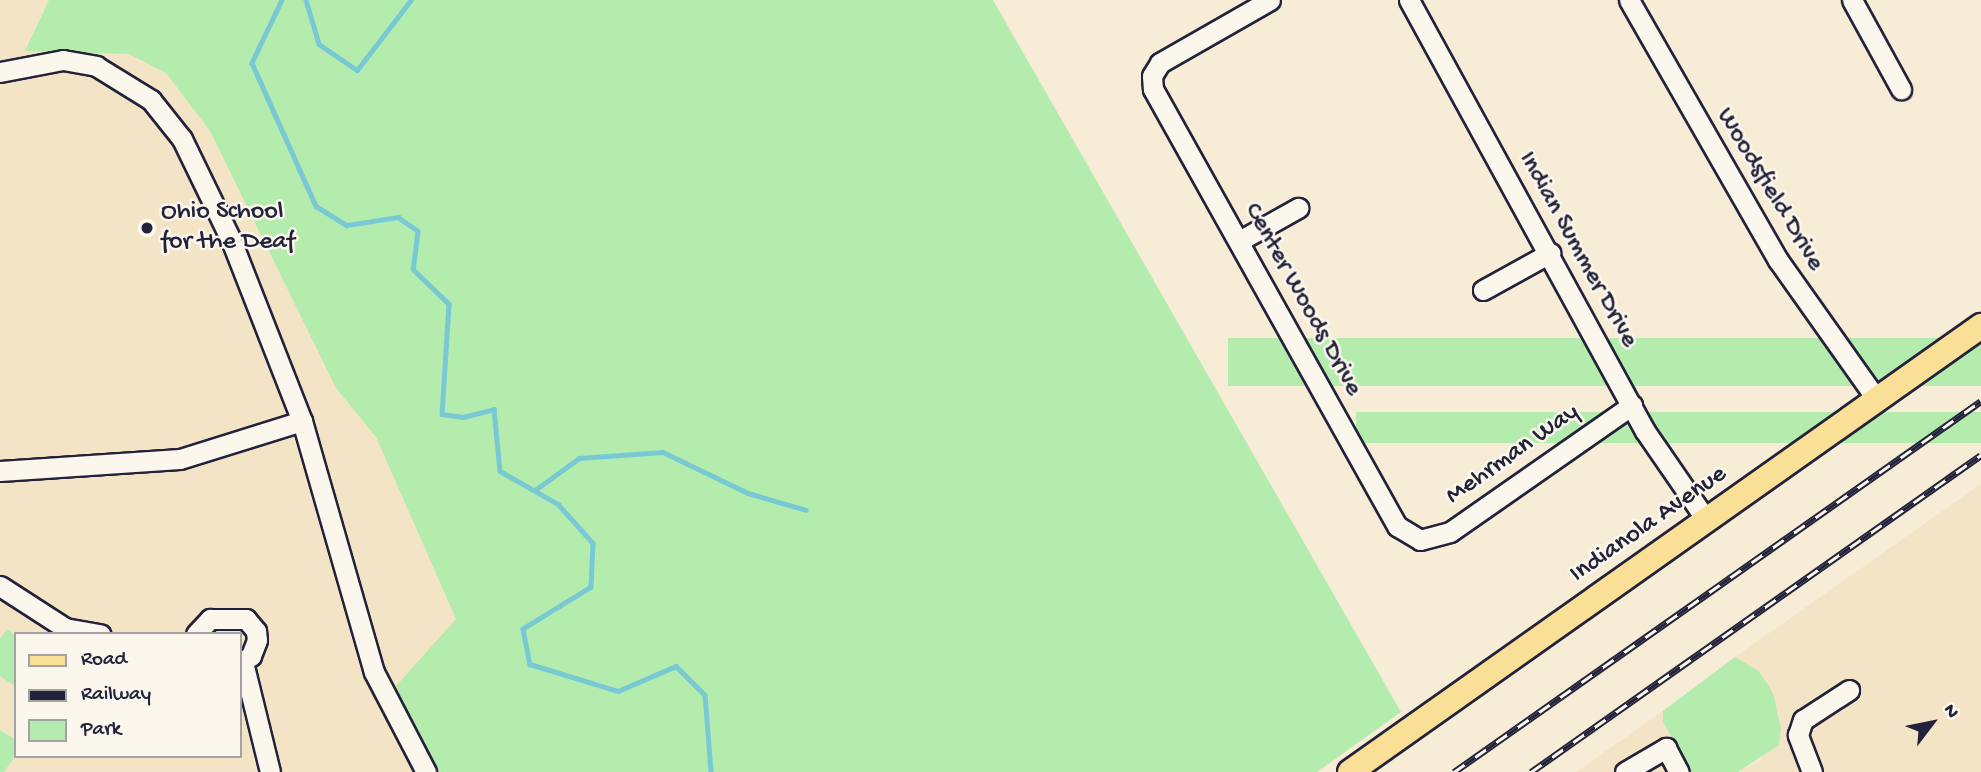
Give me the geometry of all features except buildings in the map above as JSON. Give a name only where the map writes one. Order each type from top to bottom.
[{"type":"main road","name":"Indianola Avenue","points":[[1350,772],[1981,326]]},
{"type":"street","name":"Center Woods Drive","points":[[1270,0],[1173,54],[1152,76],[1158,102],[1397,526],[1420,540]]},
{"type":"street","name":"Indian Summer Drive","points":[[1409,0],[1550,253],[1645,432],[1707,521]]},
{"type":"street","name":"Woodsfield Drive","points":[[1629,0],[1778,260],[1877,400]]},
{"type":"street","points":[[1852,0],[1902,89]]},
{"type":"street","points":[[0,72],[63,60],[96,66],[132,85],[167,117],[198,169],[232,240],[302,421],[374,672],[425,772]]},
{"type":"street","points":[[1239,242],[1298,208]]},
{"type":"street","points":[[1483,290],[1550,253]]},
{"type":"street","name":"Mehrman Way","points":[[1420,540],[1450,532],[1632,405]]},
{"type":"street","points":[[0,471],[180,459],[302,421]]},
{"type":"street","points":[[0,586],[65,628],[88,632]]},
{"type":"street","points":[[198,632],[210,619],[246,619],[256,631],[257,640],[242,662],[270,772]]},
{"type":"street","points":[[1812,772],[1798,735],[1803,720],[1849,690]]},
{"type":"street","points":[[1625,772],[1666,748],[1679,772]]},
{"type":"shaded area","name":"Ohio School for the Deaf","points":[[0,0],[155,0],[201,56],[539,772],[0,772]]},
{"type":"shaded area","points":[[1981,484],[1981,772],[1738,772],[1761,760],[1760,671],[1735,657]]},
{"type":"shaded area","points":[[1663,711],[1663,722],[1691,772],[1576,772]]},
{"type":"green space","points":[[49,0],[993,0],[1401,712],[1317,772],[441,772],[423,751],[396,686],[456,619],[376,437],[336,388],[210,131],[166,73],[129,54],[25,51]]},
{"type":"green space","points":[[1228,338],[1981,338],[1981,386],[1228,386]]},
{"type":"green space","points":[[1356,412],[1981,412],[1981,443],[1356,443]]},
{"type":"green space","points":[[7,629],[14,634],[14,686],[0,676],[0,639]]},
{"type":"green space","points":[[1735,657],[1759,671],[1773,693],[1781,729],[1779,745],[1738,772],[1691,772],[1663,722],[1663,711]]},
{"type":"green space","points":[[0,730],[14,739],[14,758],[4,772],[0,772]]},
{"type":"waterway","points":[[282,0],[252,63],[316,206],[347,225],[398,217],[418,231],[413,269],[449,304],[442,414],[463,417],[494,409],[500,471],[558,504],[593,543],[591,587],[523,629],[530,664],[618,691],[676,666],[705,695],[711,772]]},
{"type":"waterway","points":[[306,0],[319,44],[357,70],[411,0]]},
{"type":"waterway","points":[[535,490],[579,458],[663,452],[748,493],[806,510]]},
{"type":"railway","points":[[1454,772],[1981,401]]},
{"type":"railway","points":[[1531,772],[1981,455]]},
{"type":"place","name":"Ohio School for the Deaf","points":[[147,228]]}]
